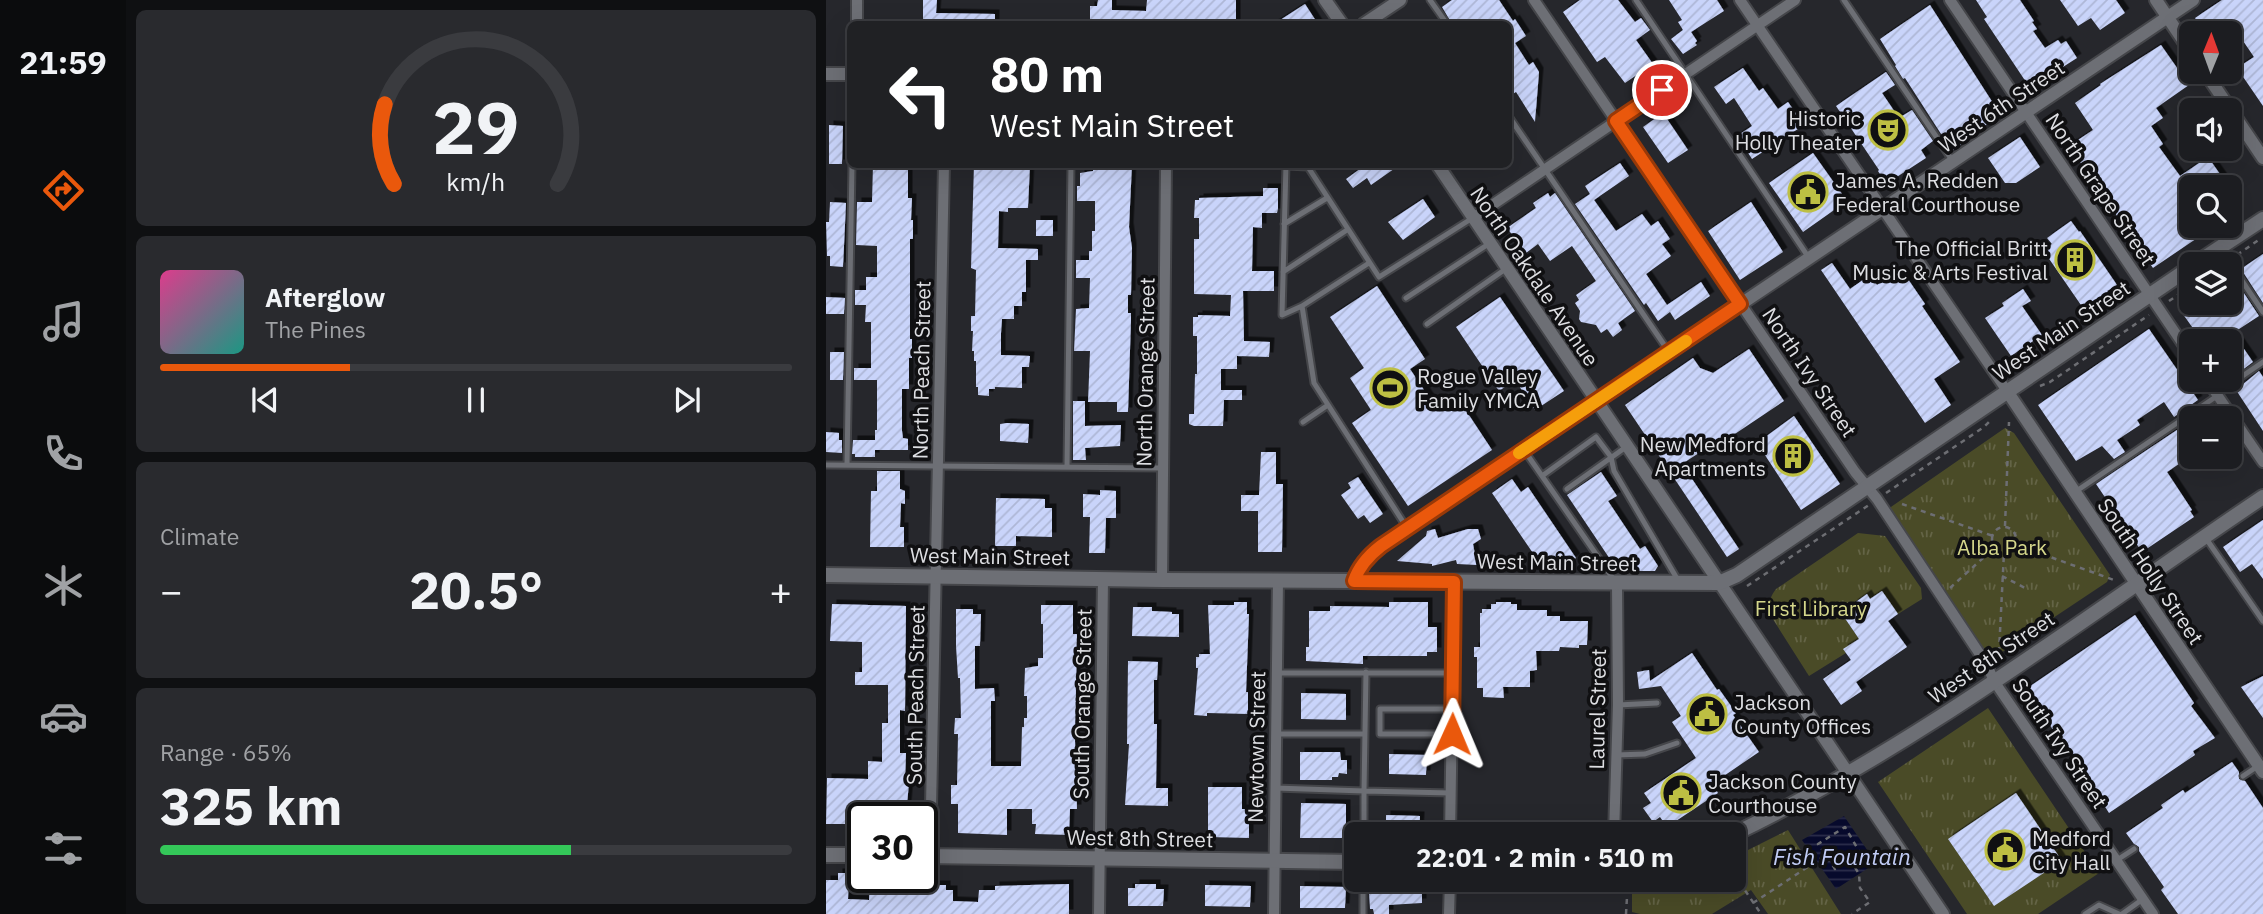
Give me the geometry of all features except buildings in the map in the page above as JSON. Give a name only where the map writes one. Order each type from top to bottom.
[{"type":"main road","points":[[2214,252],[2263,219]]},
{"type":"main road","name":"West Main Street","points":[[826,575],[1719,583],[1737,575],[2179,275]]},
{"type":"main road","name":"West 8th Street","points":[[1746,828],[1848,773],[1994,681],[2263,497]]},
{"type":"main road","points":[[826,855],[847,855]]},
{"type":"main road","name":"West 8th Street","points":[[938,856],[1344,862]]},
{"type":"street","points":[[857,21],[858,0]]},
{"type":"street","points":[[1325,0],[1340,21]]},
{"type":"street","points":[[1368,21],[1400,0]]},
{"type":"street","name":"North Ivy Street","points":[[1534,0],[1867,487]]},
{"type":"street","points":[[1740,0],[2007,391]]},
{"type":"street","points":[[1473,218],[1796,0]]},
{"type":"street","name":"North Grape Street","points":[[1950,0],[2179,338]]},
{"type":"street","points":[[2156,0],[2179,34]]},
{"type":"street","name":"West 6th Street","points":[[1354,581],[1357,571],[1368,557],[1407,529],[2193,0]]},
{"type":"street","points":[[826,74],[847,74]]},
{"type":"street","points":[[2213,84],[2263,158]]},
{"type":"street","name":"North Peach Street","points":[[937,576],[944,168]]},
{"type":"street","name":"North Orange Street","points":[[1162,580],[1166,168]]},
{"type":"street","name":"North Oakdale Avenue","points":[[1440,168],[1595,402],[1943,914]]},
{"type":"street","name":"South Holly Street","points":[[2007,391],[2261,766]]},
{"type":"street","points":[[2215,392],[2263,462]]},
{"type":"street","name":"South Ivy Street","points":[[1867,487],[1987,665],[1994,681],[2153,914]]},
{"type":"street","name":"South Peach Street","points":[[928,802],[937,576]]},
{"type":"street","name":"South Orange Street","points":[[1099,914],[1103,578]]},
{"type":"street","name":"Newtown Street","points":[[1274,914],[1278,580]]},
{"type":"street","points":[[1450,822],[1454,582]]},
{"type":"street","name":"Laurel Street","points":[[1614,822],[1618,705],[1617,584]]},
{"type":"street","points":[[1449,914],[1450,892]]},
{"type":"lane","points":[[1430,0],[1445,21]]},
{"type":"lane","points":[[1636,0],[1809,258]]},
{"type":"lane","points":[[1844,0],[1953,161]]},
{"type":"lane","points":[[1512,121],[1669,352]]},
{"type":"lane","points":[[847,465],[852,168]]},
{"type":"lane","points":[[1067,467],[1071,168]]},
{"type":"lane","points":[[1286,168],[1282,315],[1303,306],[1369,263]]},
{"type":"lane","points":[[1309,168],[1379,278],[1473,218]]},
{"type":"lane","points":[[1284,224],[1326,198]]},
{"type":"lane","points":[[1283,272],[1347,230]]},
{"type":"lane","points":[[1406,299],[1490,243]]},
{"type":"lane","points":[[2220,248],[2263,312]]},
{"type":"lane","points":[[1427,324],[1507,268]]},
{"type":"lane","points":[[1303,306],[1314,383],[1407,529]]},
{"type":"lane","points":[[2075,492],[2263,362]]},
{"type":"lane","points":[[1303,422],[1328,405]]},
{"type":"lane","points":[[1542,476],[1596,437],[1611,457],[1615,471],[1681,584]]},
{"type":"lane","points":[[1567,489],[1626,447]]},
{"type":"lane","points":[[1524,450],[1617,584]]},
{"type":"lane","points":[[826,465],[1163,468]]},
{"type":"lane","points":[[2204,536],[2263,621]]},
{"type":"lane","points":[[1364,822],[1366,672]]},
{"type":"lane","points":[[1277,673],[1453,673]]},
{"type":"lane","points":[[1618,705],[1657,703]]},
{"type":"lane","points":[[1452,709],[1380,709],[1380,734],[1452,734]]},
{"type":"lane","points":[[1276,734],[1365,733]]},
{"type":"lane","points":[[1616,755],[1645,754],[1677,743]]},
{"type":"lane","points":[[2243,776],[2261,766]]},
{"type":"lane","points":[[1275,788],[1451,793]]},
{"type":"lane","points":[[2117,860],[2134,849]]},
{"type":"lane","points":[[1363,892],[1363,914]]},
{"type":"lane","points":[[2085,914],[2099,905],[2121,914],[2143,899]]},
{"type":"path","points":[[2241,252],[2263,237]]},
{"type":"path","points":[[2172,299],[2179,294]]},
{"type":"path","points":[[2038,387],[2050,382],[2145,317]]},
{"type":"path","points":[[1884,495],[1984,427],[1991,419]]},
{"type":"path","points":[[2004,552],[1994,548],[1992,542],[1993,536],[2005,526],[2009,422]]},
{"type":"path","points":[[1902,504],[1993,536]]},
{"type":"path","points":[[1999,652],[2004,552],[2014,544],[2015,532],[2005,526]]},
{"type":"path","points":[[2014,544],[2114,580]]},
{"type":"path","points":[[1946,591],[1994,548]]},
{"type":"path","points":[[2002,576],[2027,589]]},
{"type":"path","points":[[1845,827],[1859,851],[1835,869],[1826,855],[1818,844],[1845,827]]},
{"type":"path","points":[[1753,903],[1826,855]]},
{"type":"path","points":[[1850,859],[1859,874],[1860,888],[1870,902],[1852,914]]},
{"type":"path","points":[[1626,914],[1627,892]]},
{"type":"path","points":[[1746,892],[1761,914]]},
{"type":"green space","name":"Alba Park","points":[[2005,428],[2014,433],[2110,575],[2107,582],[1990,660],[1888,509]]},
{"type":"green space","name":"First Library","points":[[1858,533],[1885,536],[1921,588],[1922,599],[1898,614],[1882,591],[1870,599],[1867,594],[1853,603],[1856,609],[1844,617],[1859,639],[1844,649],[1846,653],[1809,676],[1769,613],[1770,600],[1776,589]]},
{"type":"green space","points":[[1988,708],[2099,873],[2038,914],[1967,914],[1878,782]]},
{"type":"green space","points":[[1788,830],[1841,914],[1768,914],[1751,890],[1712,914],[1632,912],[1632,892],[1746,892],[1746,851]]},
{"type":"water","name":"Fish Fountain","points":[[1844,816],[1876,863],[1836,889],[1802,840]]},
{"type":"slow traffic","points":[[1519,453],[1686,341]]},
{"type":"place","name":"Historic Holly Theater","points":[[1888,130]]},
{"type":"place","name":"James A. Redden Federal Courthouse","points":[[1808,192]]},
{"type":"place","name":"The Official Britt Music & Arts Festival","points":[[2075,260]]},
{"type":"place","name":"Rogue Valley Family YMCA","points":[[1390,388]]},
{"type":"place","name":"New Medford Apartments","points":[[1793,456]]},
{"type":"place","name":"Jackson County Offices","points":[[1707,714]]},
{"type":"place","name":"Jackson County Courthouse","points":[[1681,793]]},
{"type":"place","name":"Medford City Hall","points":[[2005,850]]},
{"type":"route","points":[[1452,734],[1454,582],[1354,581],[1357,571],[1381,546],[1740,304],[1616,121],[1662,90]]}]
